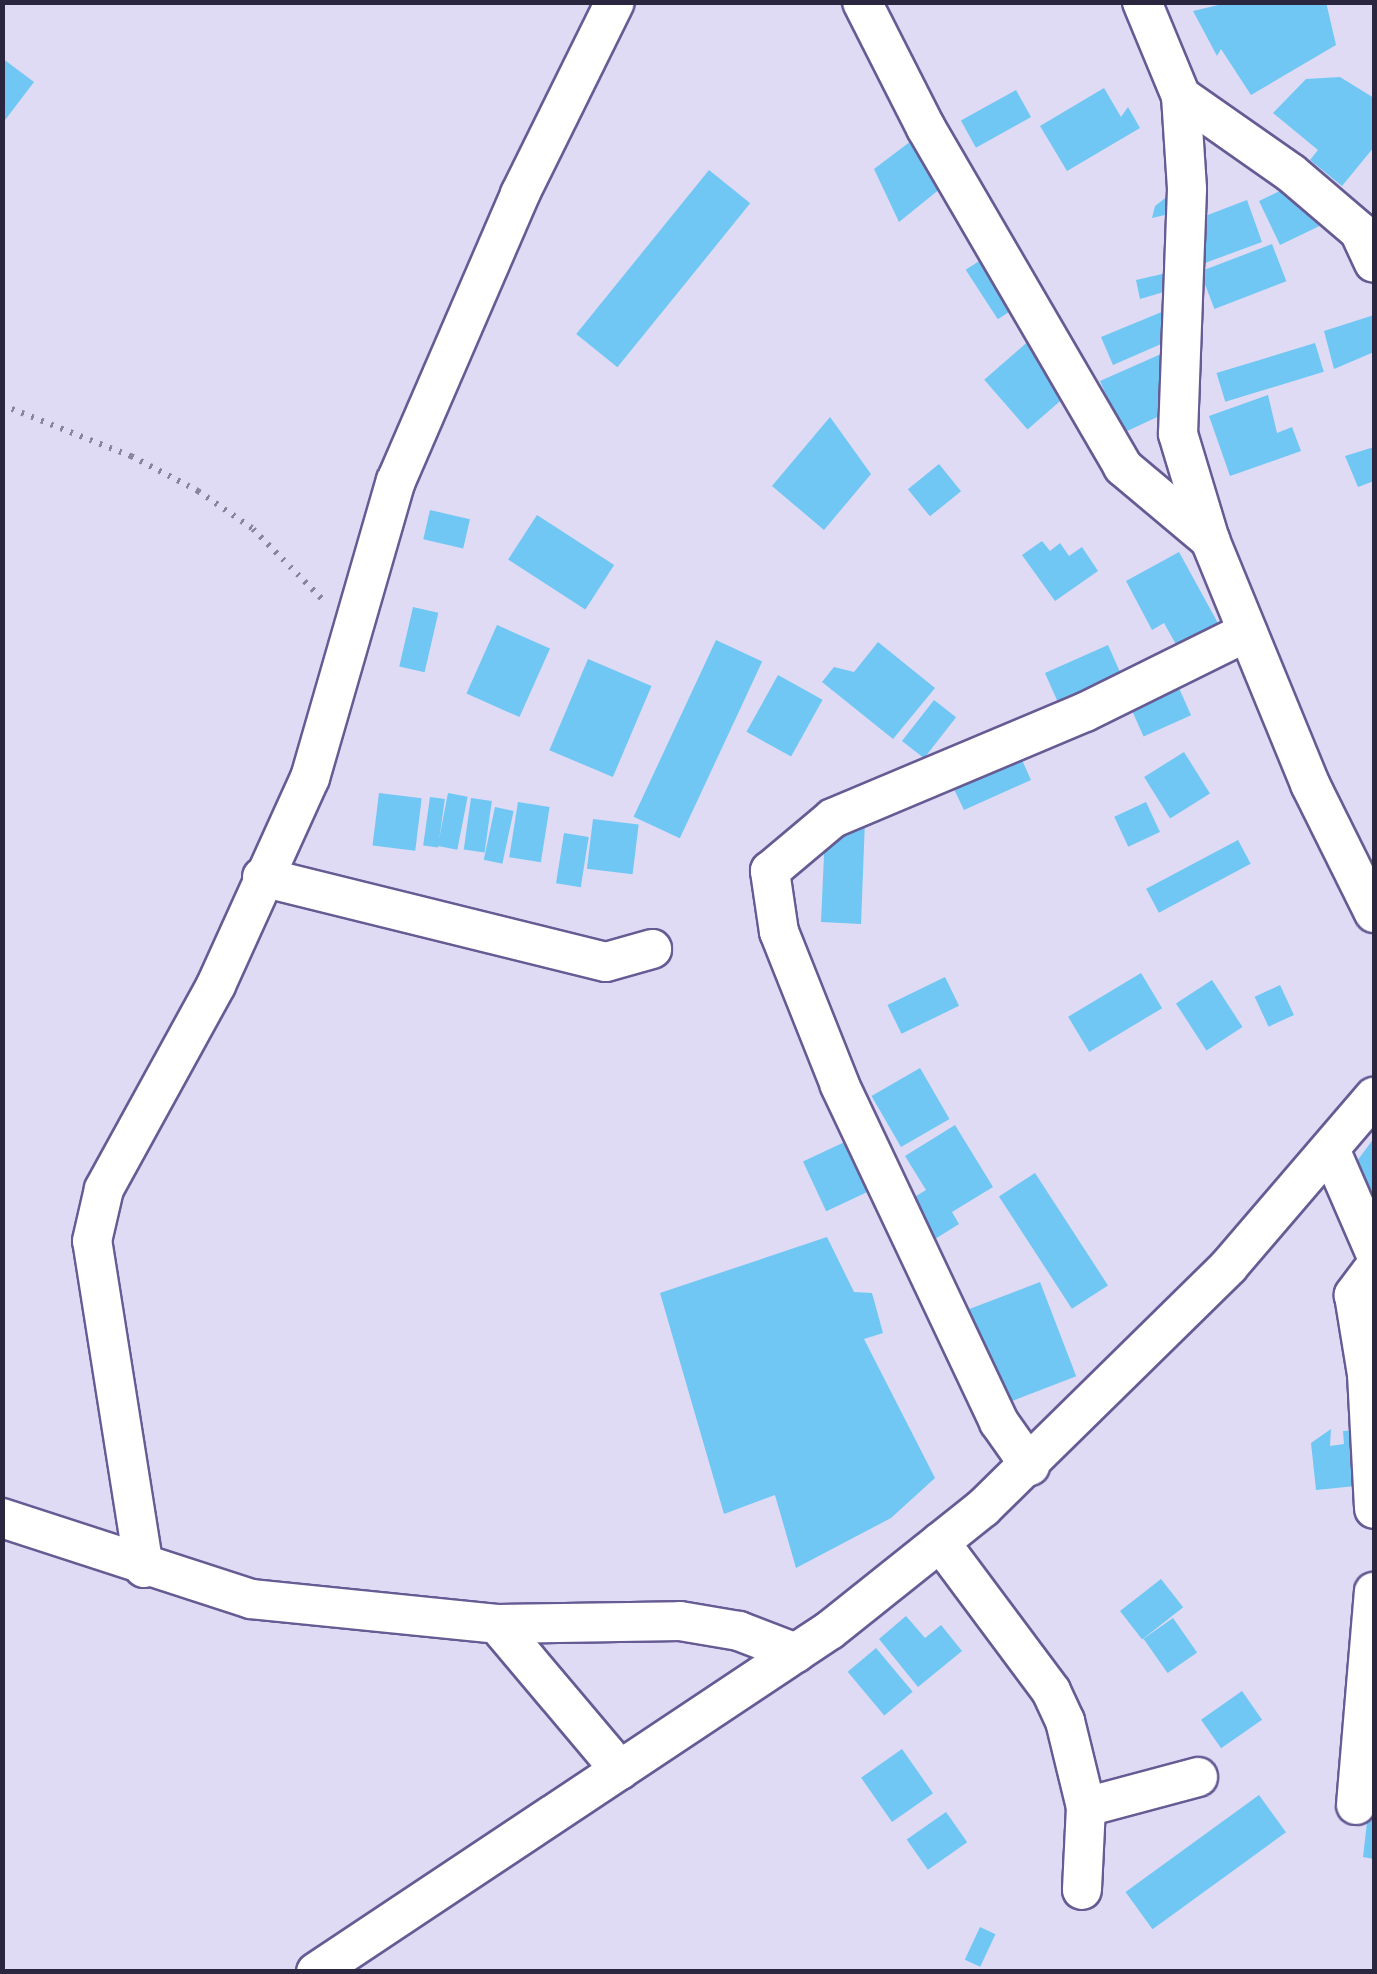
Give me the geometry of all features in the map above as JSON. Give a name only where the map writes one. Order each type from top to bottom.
[{"type":"street","points":[[862,2],[972,210],[1123,467],[1210,540]]},
{"type":"street","points":[[1142,2],[1181,96],[1187,189],[1178,434],[1210,540],[1247,632],[1332,833],[1374,913]]},
{"type":"street","points":[[144,1568],[92,1242],[110,1176],[216,984],[310,778],[350,628],[396,481],[571,82],[611,4]]},
{"type":"street","points":[[1181,96],[1291,172],[1369,233]]},
{"type":"street","points":[[1030,1466],[999,1422],[840,1085],[779,932],[770,872],[832,818],[1085,712],[1247,632]]},
{"type":"street","points":[[262,877],[606,962],[652,950]]},
{"type":"street","points":[[316,1972],[796,1653],[940,1542],[1030,1466],[1229,1266],[1374,1097]]},
{"type":"street","points":[[1330,1149],[1374,1250]]},
{"type":"street","points":[[1374,1268],[1354,1295],[1367,1374],[1374,1509]]},
{"type":"street","points":[[2,1518],[144,1568],[251,1600],[498,1624],[680,1621],[740,1631],[796,1653]]},
{"type":"street","points":[[940,1542],[1050,1691],[1086,1808],[1082,1890]]},
{"type":"street","points":[[1356,1805],[1374,1592]]},
{"type":"street","points":[[498,1624],[620,1770]]},
{"type":"street","points":[[1086,1808],[1198,1776]]},
{"type":"path","points":[[2,405],[131,456],[198,491],[252,529],[350,628]]},
{"type":"building","points":[[1231,2],[1326,2],[1336,45],[1251,95],[1221,49],[1217,56],[1193,11]]},
{"type":"building","points":[[2,58],[34,82],[2,124]]},
{"type":"building","points":[[1340,77],[1374,98],[1374,147],[1342,186],[1310,160],[1318,150],[1273,113],[1306,79]]},
{"type":"building","points":[[1104,88],[1121,117],[1128,107],[1140,128],[1067,171],[1040,126]]},
{"type":"building","points":[[1016,90],[1031,117],[976,148],[961,121]]},
{"type":"building","points":[[915,138],[946,184],[899,222],[874,169]]},
{"type":"building","points":[[709,170],[750,203],[617,367],[576,334]]},
{"type":"building","points":[[1294,184],[1332,220],[1280,245],[1259,201]]},
{"type":"building","points":[[1178,188],[1178,212],[1152,218],[1155,206]]},
{"type":"building","points":[[1247,200],[1262,242],[1205,263],[1205,216]]},
{"type":"building","points":[[1272,244],[1286,281],[1214,309],[1200,272]]},
{"type":"building","points":[[990,254],[1022,303],[998,319],[966,270]]},
{"type":"building","points":[[1171,272],[1174,289],[1140,299],[1136,280]]},
{"type":"building","points":[[1169,309],[1168,341],[1113,365],[1101,337]]},
{"type":"building","points":[[1374,315],[1374,352],[1334,369],[1324,331]]},
{"type":"building","points":[[1031,339],[1074,389],[1028,429],[984,380]]},
{"type":"building","points":[[1315,343],[1324,372],[1225,402],[1217,373]]},
{"type":"building","points":[[1161,354],[1170,411],[1123,433],[1100,381]]},
{"type":"building","points":[[1268,395],[1277,433],[1292,427],[1301,451],[1230,476],[1209,416]]},
{"type":"building","points":[[830,417],[871,474],[824,530],[772,486]]},
{"type":"building","points":[[1374,447],[1374,481],[1358,487],[1345,456]]},
{"type":"building","points":[[939,464],[961,491],[930,516],[908,489]]},
{"type":"building","points":[[430,510],[470,519],[463,548],[423,539]]},
{"type":"building","points":[[537,515],[614,565],[585,610],[508,559]]},
{"type":"building","points":[[1042,541],[1050,551],[1060,543],[1069,556],[1082,547],[1098,571],[1055,601],[1022,555]]},
{"type":"building","points":[[1179,552],[1219,625],[1178,648],[1164,623],[1152,630],[1126,581]]},
{"type":"building","points":[[413,607],[438,613],[425,672],[399,666]]},
{"type":"building","points":[[497,625],[550,649],[519,717],[466,694]]},
{"type":"building","points":[[716,640],[762,662],[680,838],[634,817]]},
{"type":"building","points":[[878,642],[935,688],[893,739],[822,682],[834,667],[854,672]]},
{"type":"building","points":[[1108,645],[1123,678],[1060,706],[1045,673]]},
{"type":"building","points":[[588,659],[652,686],[613,777],[549,750]]},
{"type":"building","points":[[778,675],[823,700],[791,757],[746,732]]},
{"type":"building","points":[[1174,677],[1191,715],[1144,737],[1126,698]]},
{"type":"building","points":[[934,700],[956,717],[924,758],[902,741]]},
{"type":"building","points":[[1184,752],[1210,794],[1170,818],[1144,777]]},
{"type":"building","points":[[1022,760],[1031,780],[964,810],[949,779],[963,773],[968,784]]},
{"type":"building","points":[[379,793],[422,798],[415,851],[373,846]]},
{"type":"building","points":[[448,793],[468,797],[457,850],[438,846]]},
{"type":"building","points":[[430,797],[445,799],[438,848],[423,846]]},
{"type":"building","points":[[471,798],[492,801],[485,852],[464,849]]},
{"type":"building","points":[[518,802],[550,807],[541,862],[509,857]]},
{"type":"building","points":[[1146,802],[1160,832],[1128,847],[1114,817]]},
{"type":"building","points":[[495,807],[514,811],[502,864],[484,860]]},
{"type":"building","points":[[593,819],[639,825],[633,874],[587,869]]},
{"type":"building","points":[[865,820],[861,924],[821,922],[825,833]]},
{"type":"building","points":[[564,833],[589,837],[581,887],[556,883]]},
{"type":"building","points":[[1238,840],[1251,864],[1159,913],[1146,889]]},
{"type":"building","points":[[1141,973],[1162,1008],[1089,1052],[1068,1017]]},
{"type":"building","points":[[945,977],[959,1006],[902,1034],[887,1005]]},
{"type":"building","points":[[1212,980],[1242,1027],[1206,1050],[1176,1003]]},
{"type":"building","points":[[1280,985],[1294,1015],[1269,1027],[1255,997]]},
{"type":"building","points":[[920,1068],[950,1119],[901,1147],[872,1096]]},
{"type":"building","points":[[955,1125],[993,1187],[952,1212],[959,1224],[927,1244],[903,1204],[926,1190],[905,1156]]},
{"type":"building","points":[[1374,1138],[1374,1225],[1346,1176]]},
{"type":"building","points":[[851,1139],[874,1189],[826,1211],[803,1161]]},
{"type":"building","points":[[1035,1173],[1108,1285],[1072,1309],[999,1196]]},
{"type":"building","points":[[827,1237],[854,1292],[872,1293],[883,1333],[864,1339],[935,1478],[891,1518],[796,1568],[775,1495],[724,1514],[660,1293]]},
{"type":"building","points":[[1040,1282],[1076,1376],[1004,1404],[968,1310]]},
{"type":"building","points":[[1331,1429],[1330,1446],[1344,1444],[1343,1431],[1362,1430],[1366,1485],[1316,1490],[1311,1443]]},
{"type":"building","points":[[1161,1579],[1183,1607],[1142,1639],[1120,1611]]},
{"type":"building","points":[[906,1616],[925,1638],[941,1625],[962,1651],[918,1687],[879,1639]]},
{"type":"building","points":[[1173,1618],[1197,1652],[1168,1673],[1144,1639]]},
{"type":"building","points":[[876,1648],[913,1692],[884,1715],[848,1672]]},
{"type":"building","points":[[1242,1691],[1262,1720],[1221,1748],[1201,1720]]},
{"type":"building","points":[[902,1749],[933,1793],[892,1822],[861,1778]]},
{"type":"building","points":[[1259,1795],[1286,1832],[1153,1929],[1126,1892]]},
{"type":"building","points":[[1369,1805],[1374,1806],[1374,1859],[1363,1857]]},
{"type":"building","points":[[946,1812],[967,1842],[928,1870],[907,1840]]},
{"type":"building","points":[[980,1927],[995,1934],[980,1967],[965,1960]]}]
